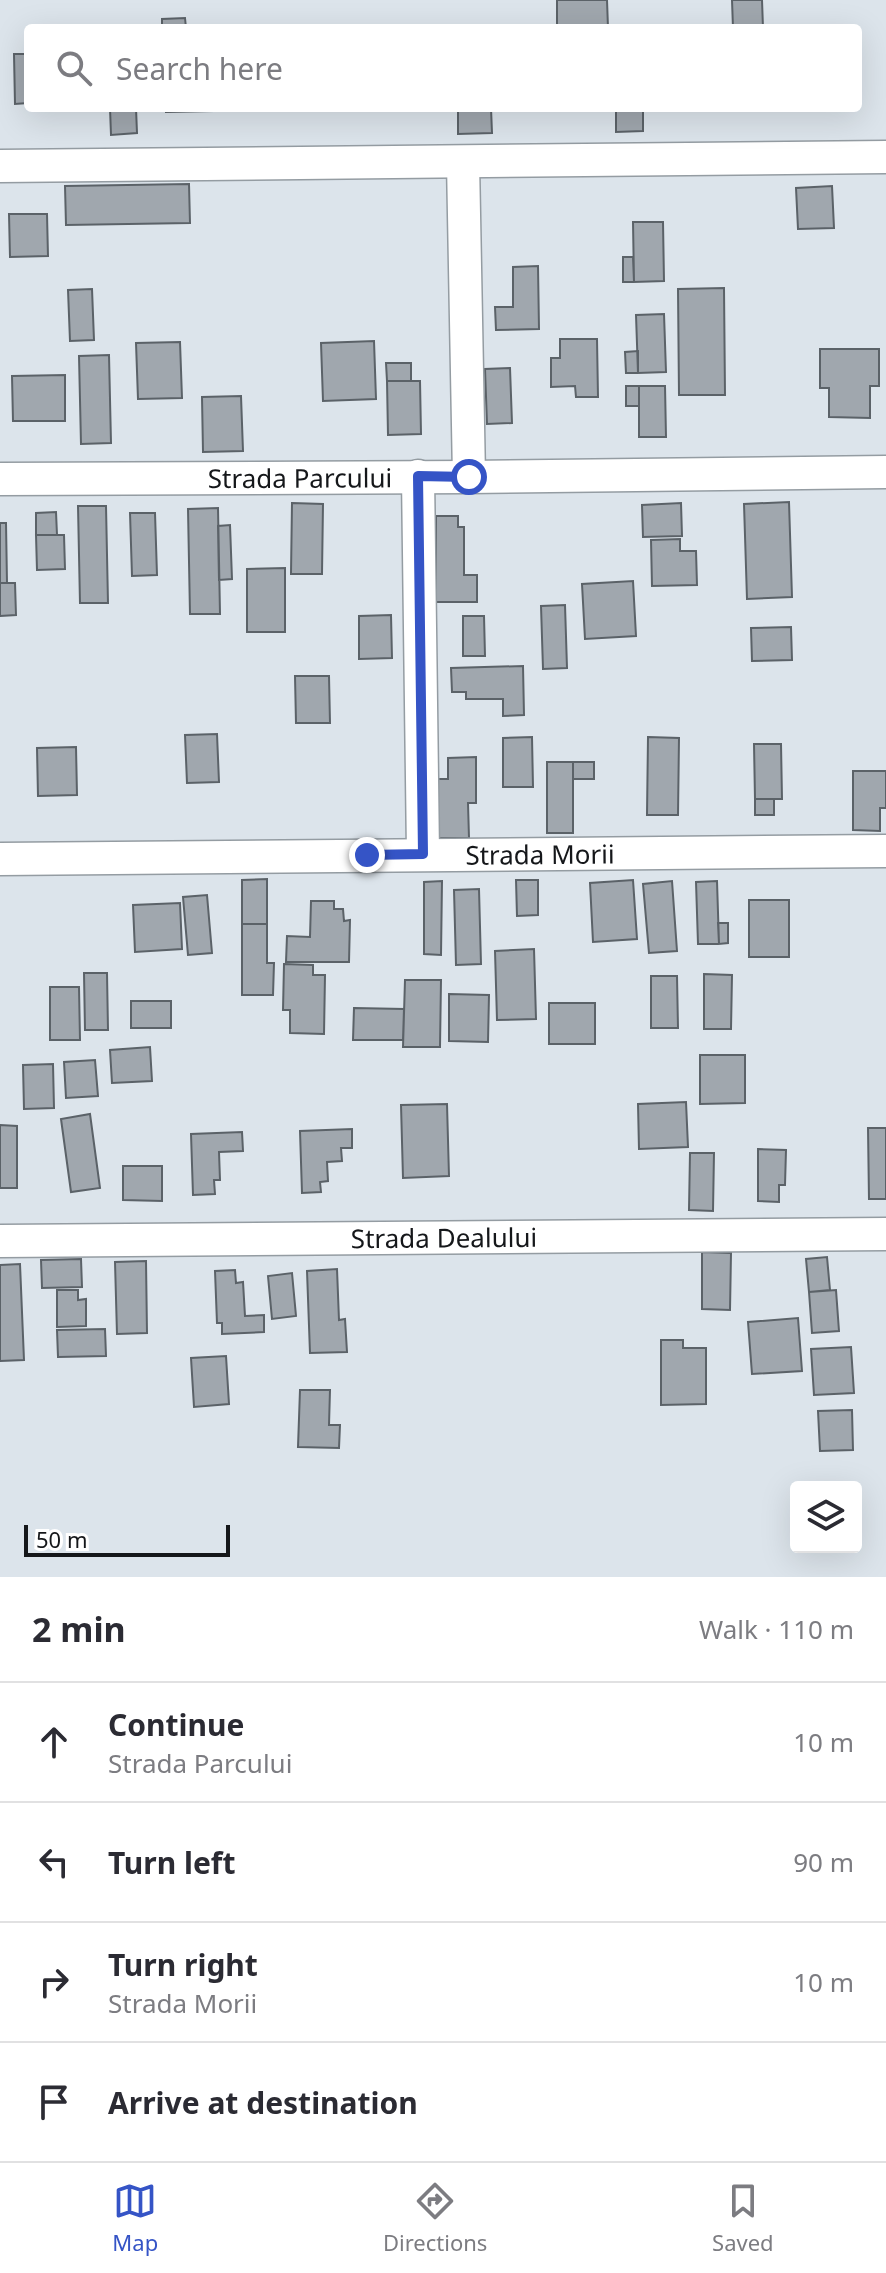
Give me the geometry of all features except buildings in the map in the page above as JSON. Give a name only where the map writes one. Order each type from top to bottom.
[{"type":"street","points":[[0,166],[886,157]]},
{"type":"street","points":[[463,162],[469,477]]},
{"type":"street","name":"Strada Parcului","points":[[0,479],[886,472]]},
{"type":"street","points":[[418,476],[423,854]]},
{"type":"street","name":"Strada Morii","points":[[0,859],[886,851]]},
{"type":"street","name":"Strada Dealului","points":[[0,1241],[886,1234]]},
{"type":"route","points":[[367,855],[423,854],[418,476],[469,477]]}]
